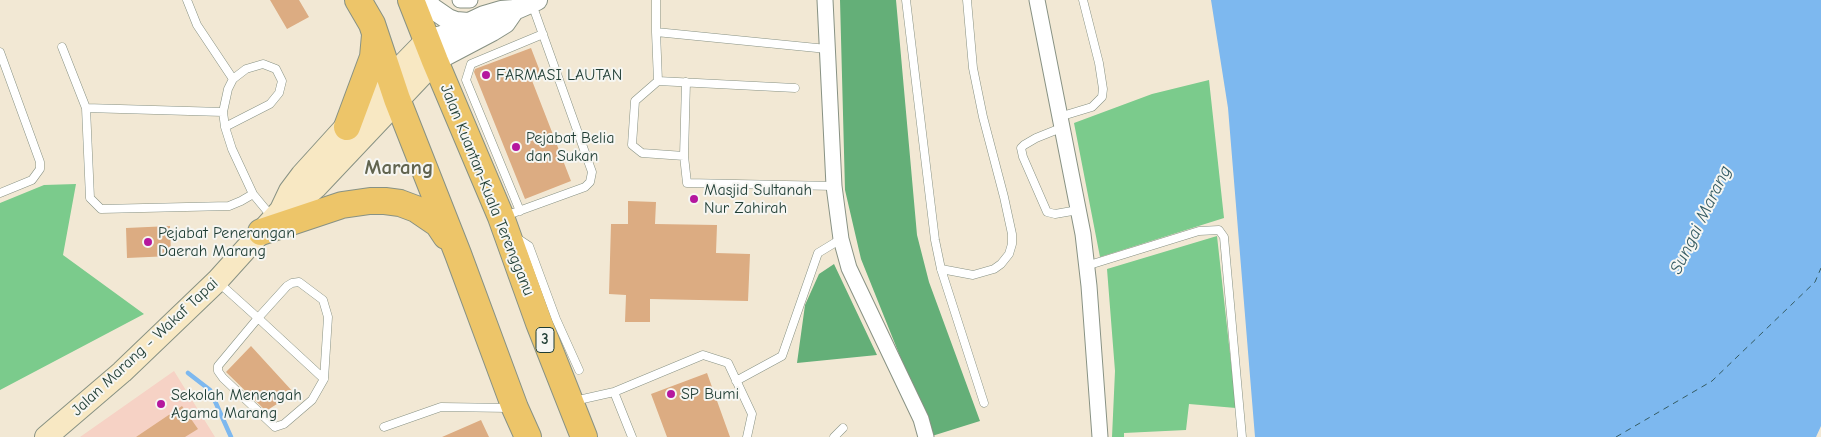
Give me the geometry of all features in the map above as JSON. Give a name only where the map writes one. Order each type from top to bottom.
[{"type":"highway","points":[[358,0],[372,24],[393,89],[458,254],[515,408],[528,437]]},
{"type":"highway","name":"Jalan Kuantan-Kuala Terengganu","points":[[411,0],[431,51],[511,214],[510,241],[547,321],[570,402],[584,437]]},
{"type":"highway","points":[[347,127],[373,58],[375,40],[372,24]]},
{"type":"highway","points":[[271,220],[370,201],[400,203],[416,209],[434,221],[458,254]]},
{"type":"main road","name":"Jalan Marang - Wakaf Tapai","points":[[46,437],[122,372],[217,281],[271,220],[302,175],[347,127],[393,89],[431,51]]},
{"type":"main road","name":"Jalan Marang - Wakaf Tapai","points":[[271,220],[301,200],[316,187],[393,89]]},
{"type":"street","points":[[426,0],[432,8],[448,19],[468,23]]},
{"type":"street","points":[[460,0],[470,0]]},
{"type":"street","points":[[825,0],[834,186],[841,239],[849,268],[921,419],[926,437]]},
{"type":"street","points":[[1037,0],[1078,210],[1086,266],[1100,437]]},
{"type":"street","points":[[431,51],[492,32],[528,4]]},
{"type":"street","points":[[431,51],[442,36],[468,23],[500,11],[528,4]]},
{"type":"lane","points":[[187,0],[197,26],[233,79]]},
{"type":"lane","points":[[656,0],[658,81]]},
{"type":"lane","points":[[906,0],[935,240],[942,269],[984,403]]},
{"type":"lane","points":[[942,269],[974,275],[994,269],[1009,254],[1012,244],[1012,234],[1004,197],[983,117],[973,68],[967,0]]},
{"type":"lane","points":[[1078,210],[1054,214],[1047,212],[1022,148],[1028,142],[1060,123],[1092,107],[1102,97],[1103,89],[1099,62],[1083,0]]},
{"type":"lane","points":[[528,4],[543,34],[592,172],[590,182],[585,187],[511,214],[466,80],[470,64],[543,34]]},
{"type":"lane","points":[[656,32],[827,49]]},
{"type":"lane","points":[[62,47],[86,108],[90,198],[101,209],[229,206],[241,202],[253,194]]},
{"type":"lane","points":[[0,52],[40,162],[40,169],[32,180],[0,192]]},
{"type":"lane","points":[[225,127],[270,104],[279,93],[282,82],[276,69],[263,64],[246,68],[233,79],[228,89],[223,112],[225,127],[232,149],[253,194],[271,220]]},
{"type":"lane","points":[[684,156],[642,153],[632,145],[635,101],[658,81],[795,88]]},
{"type":"lane","points":[[686,82],[684,156],[687,183],[834,186]]},
{"type":"lane","points":[[86,108],[223,112]]},
{"type":"lane","points":[[1086,266],[1199,231],[1219,230],[1224,238],[1242,437]]},
{"type":"lane","points":[[736,381],[782,356],[818,253],[841,239]]},
{"type":"lane","points":[[217,281],[324,379]]},
{"type":"lane","points":[[299,282],[323,300],[328,317],[324,379],[312,400],[284,424],[275,427],[222,378],[218,371],[218,366],[258,318],[287,286],[299,282]]},
{"type":"lane","points":[[547,321],[579,370]]},
{"type":"lane","points":[[570,402],[614,392],[703,355],[728,363],[752,414],[746,437]]},
{"type":"lane","points":[[614,392],[632,437]]},
{"type":"lane","points":[[384,427],[441,408],[515,408]]},
{"type":"lane","points":[[834,437],[843,428]]},
{"type":"shaded area","name":"Sekolah Menengah Agama Marang","points":[[174,371],[215,437],[80,437]]},
{"type":"green space","points":[[840,0],[896,0],[917,235],[929,282],[980,421],[932,436],[861,259],[845,190]]},
{"type":"green space","points":[[1209,80],[1224,218],[1100,257],[1074,123],[1152,94]]},
{"type":"green space","points":[[76,184],[63,255],[144,314],[0,390],[0,203],[44,185]]},
{"type":"green space","points":[[1217,236],[1236,408],[1189,404],[1186,430],[1124,433],[1124,437],[1112,437],[1115,371],[1107,269]]},
{"type":"green space","points":[[834,264],[877,355],[797,363],[805,305],[819,274]]},
{"type":"water","name":"Sungai Marang","points":[[1211,0],[1821,0],[1821,426],[1816,437],[1255,437],[1228,108]]},
{"type":"building","points":[[270,0],[299,0],[309,17],[287,29]]},
{"type":"building","points":[[531,48],[541,74],[531,78],[571,181],[525,199],[474,72],[475,69]]},
{"type":"building","points":[[628,201],[656,202],[655,224],[717,225],[716,253],[750,254],[748,301],[650,299],[650,322],[625,322],[626,295],[609,294],[611,224],[628,224]]},
{"type":"building","name":"Pejabat Penerangan Daerah Marang","points":[[170,226],[171,256],[127,258],[126,228]]},
{"type":"building","points":[[251,346],[294,393],[266,411],[226,372]]},
{"type":"building","points":[[707,373],[730,437],[667,437],[651,394]]},
{"type":"building","points":[[182,406],[198,429],[185,437],[136,437]]},
{"type":"building","points":[[481,420],[489,437],[442,437]]},
{"type":"waterway","points":[[188,373],[210,390],[231,437]]},
{"type":"ferry route","points":[[1616,437],[1712,381],[1815,282],[1821,268]]},
{"type":"place","name":"FARMASI LAUTAN","points":[[486,75]]},
{"type":"place","name":"Pejabat Belia dan Sukan","points":[[516,147]]},
{"type":"place","name":"Masjid Sultanah Nur Zahirah","points":[[694,199]]},
{"type":"place","name":"Pejabat Penerangan Daerah Marang","points":[[148,242]]},
{"type":"place","name":"SP Bumi","points":[[671,394]]},
{"type":"place","name":"Sekolah Menengah Agama Marang","points":[[161,404]]},
{"type":"district","name":"Marang","points":[[399,168]]}]
